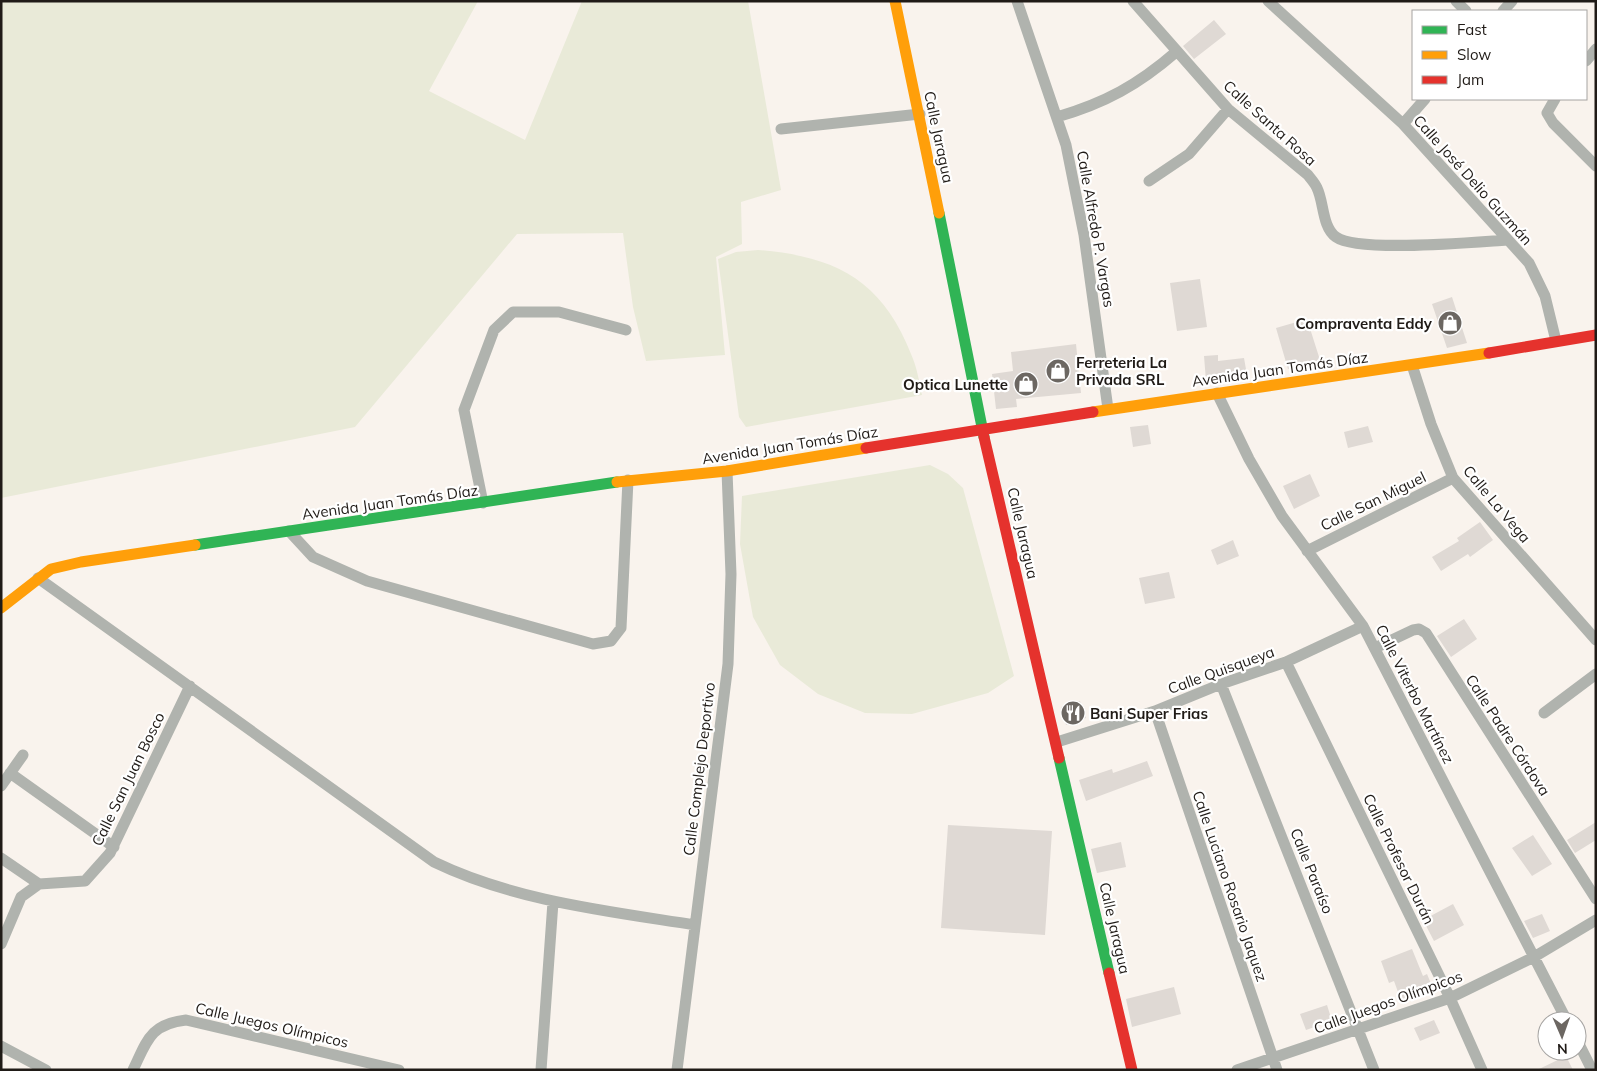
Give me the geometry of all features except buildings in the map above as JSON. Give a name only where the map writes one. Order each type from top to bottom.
[{"type":"street","name":"Calle Jaragua","points":[[894,1],[920,114],[982,430],[1057,742],[1132,1070]]},
{"type":"street","name":"Calle Alfredo P. Vargas","points":[[1017,1],[1066,145],[1084,234],[1108,409]]},
{"type":"street","name":"Calle Santa Rosa","points":[[1133,1],[1228,109],[1308,175],[1318,188],[1326,221],[1335,237],[1350,242],[1426,246],[1507,240]]},
{"type":"street","name":"Calle José Delio Guzmán","points":[[1268,1],[1403,124],[1530,263],[1545,296],[1556,340]]},
{"type":"street","points":[[1456,1],[1465,10]]},
{"type":"street","points":[[1587,60],[1596,49]]},
{"type":"street","points":[[1057,117],[1090,107],[1122,92],[1152,73],[1176,52]]},
{"type":"street","points":[[1403,124],[1424,100]]},
{"type":"street","points":[[1554,100],[1547,113],[1553,123],[1596,166]]},
{"type":"street","points":[[1149,181],[1189,154],[1228,109]]},
{"type":"street","points":[[781,129],[920,114]]},
{"type":"street","points":[[483,503],[464,410],[494,330],[513,312],[559,312],[626,330]]},
{"type":"street","name":"Avenida Juan Tomás Díaz","points":[[1,608],[38,578],[52,570],[81,562],[628,480],[727,471],[1108,409],[1412,365],[1556,340],[1596,335]]},
{"type":"street","name":"Calle La Vega","points":[[1412,365],[1431,424],[1453,478],[1596,640]]},
{"type":"street","name":"Calle Viterbo Martínez","points":[[1217,393],[1249,459],[1282,516],[1363,626],[1562,1011]]},
{"type":"street","name":"Calle Complejo Deportivo","points":[[677,1070],[728,664],[731,574],[727,471]]},
{"type":"street","name":"Calle San Miguel","points":[[1307,551],[1453,478]]},
{"type":"street","points":[[289,532],[313,557],[367,581],[593,644],[612,641],[621,628],[628,480]]},
{"type":"street","points":[[38,578],[434,862],[463,876],[553,902],[695,925]]},
{"type":"street","name":"Calle Quisqueya","points":[[1057,742],[1155,711],[1221,684],[1286,662],[1363,626]]},
{"type":"street","name":"Calle Padre Córdova","points":[[1375,648],[1414,630],[1419,629],[1426,633],[1596,899]]},
{"type":"street","name":"Calle Profesor Durán","points":[[1286,662],[1450,998],[1482,1070]]},
{"type":"street","points":[[1544,713],[1596,674]]},
{"type":"street","name":"Calle Paraíso","points":[[1221,684],[1360,1030],[1374,1070]]},
{"type":"street","name":"Calle San Juan Bosco","points":[[39,884],[85,881],[110,853],[190,686]]},
{"type":"street","name":"Calle Luciano Rosario Jaquez","points":[[1155,711],[1275,1064]]},
{"type":"street","points":[[1,786],[23,755]]},
{"type":"street","points":[[10,773],[114,847]]},
{"type":"street","points":[[1,858],[39,884],[21,897],[6,919],[1,944]]},
{"type":"street","points":[[541,1070],[553,902]]},
{"type":"street","name":"Calle Juegos Olímpicos","points":[[1237,1070],[1275,1064],[1360,1030],[1450,998],[1534,957],[1596,920]]},
{"type":"street","name":"Calle Juegos Olímpicos","points":[[133,1070],[150,1035],[168,1022],[186,1020],[399,1070]]},
{"type":"street","points":[[1,1046],[40,1068]]},
{"type":"green space","points":[[1,1],[478,1],[429,91],[525,140],[582,1],[748,1],[781,190],[741,202],[742,244],[716,257],[725,355],[646,361],[633,307],[623,233],[517,234],[355,427],[1,498]]},
{"type":"green space","points":[[758,250],[810,258],[833,266],[853,276],[870,290],[886,307],[899,329],[915,364],[922,395],[746,427],[739,417],[718,259],[736,252]]},
{"type":"green space","points":[[930,465],[948,474],[963,488],[1014,676],[988,693],[912,714],[865,713],[818,694],[780,665],[753,617],[740,544],[742,496]]},
{"type":"traffic: fast","points":[[939,213],[984,437]]},
{"type":"traffic: fast","points":[[195,545],[617,482]]},
{"type":"traffic: fast","points":[[1059,758],[1109,973]]},
{"type":"traffic: slow","points":[[895,1],[939,213]]},
{"type":"traffic: slow","points":[[1093,412],[1489,353]]},
{"type":"traffic: slow","points":[[617,482],[727,471],[866,448]]},
{"type":"traffic: slow","points":[[1,608],[51,569],[81,562],[195,545]]},
{"type":"traffic: jam","points":[[1489,353],[1596,335]]},
{"type":"traffic: jam","points":[[866,448],[1093,412]]},
{"type":"traffic: jam","points":[[984,437],[1059,758]]},
{"type":"traffic: jam","points":[[1109,973],[1132,1070]]},
{"type":"place","name":"Compraventa Eddy","points":[[1450,323]]},
{"type":"place","name":"Ferreteria La Privada SRL","points":[[1058,371]]},
{"type":"place","name":"Optica Lunette","points":[[1026,384]]},
{"type":"place","name":"Bani Super Frias","points":[[1073,713]]}]
